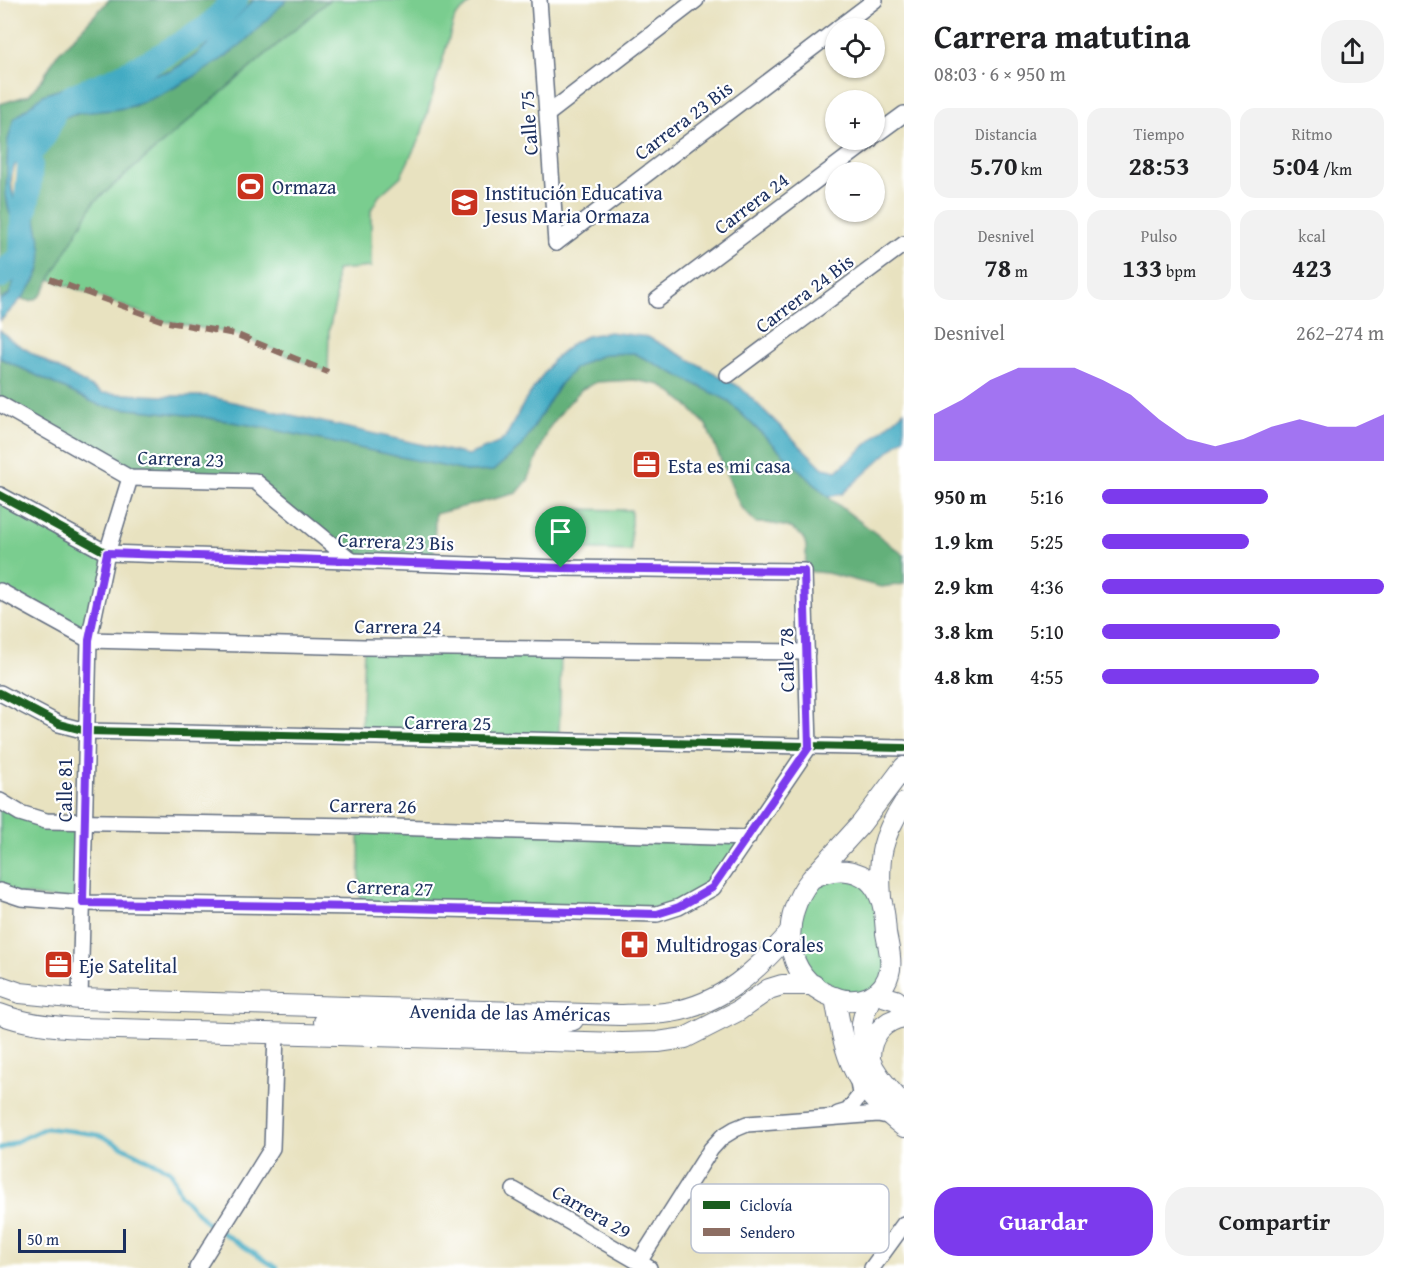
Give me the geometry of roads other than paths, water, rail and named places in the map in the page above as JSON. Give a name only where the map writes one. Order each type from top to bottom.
[{"type":"main road","points":[[904,767],[861,824],[799,894],[793,907],[789,934],[790,945],[798,967],[814,985],[835,997],[854,1000],[874,995],[896,1000],[904,1007]]},
{"type":"main road","points":[[900,1116],[870,1060],[862,1038],[862,1023],[874,995],[886,980],[890,970],[879,869],[885,836],[904,803]]},
{"type":"main road","points":[[811,879],[830,871],[850,871],[863,877],[874,886],[881,898]]},
{"type":"main road","name":"Avenida de las Américas","points":[[0,986],[20,993],[80,999],[597,1014],[673,1012],[726,993],[754,971],[789,934]]},
{"type":"main road","points":[[890,958],[904,978]]},
{"type":"main road","name":"Avenida de las Américas","points":[[0,1014],[15,1020],[54,1027],[658,1042],[685,1038],[711,1026],[738,1011],[769,989],[782,985],[814,985]]},
{"type":"main road","points":[[835,997],[845,1051],[858,1080],[866,1092],[900,1116]]},
{"type":"main road","points":[[276,1034],[303,1022],[545,1027],[597,1014]]},
{"type":"main road","points":[[870,1060],[873,1038],[880,1029],[888,1022],[904,1017]]},
{"type":"street","name":"Calle 75","points":[[539,0],[549,113],[556,243]]},
{"type":"street","points":[[549,113],[696,0]]},
{"type":"street","name":"Carrera 23 Bis","points":[[851,18],[875,0]]},
{"type":"street","name":"Carrera 23 Bis","points":[[556,243],[825,38]]},
{"type":"street","points":[[885,128],[904,114]]},
{"type":"street","name":"Carrera 24","points":[[657,300],[857,150]]},
{"type":"street","name":"Carrera 24 Bis","points":[[728,375],[904,244]]},
{"type":"street","name":"Carrera 23","points":[[0,404],[130,478],[255,481],[352,561]]},
{"type":"street","name":"Calle 81","points":[[80,999],[89,640],[107,553],[130,478]]},
{"type":"street","name":"Carrera 23 Bis","points":[[0,495],[107,553],[561,568],[804,571]]},
{"type":"street","name":"Calle 78","points":[[804,571],[809,747]]},
{"type":"street","name":"Carrera 24","points":[[0,591],[89,640],[457,648],[807,652]]},
{"type":"street","name":"Carrera 25","points":[[0,693],[58,724],[86,731],[904,748]]},
{"type":"street","name":"Carrera 27","points":[[0,891],[21,898],[83,903],[657,914],[679,907],[712,888],[809,747]]},
{"type":"street","name":"Carrera 26","points":[[0,801],[21,813],[46,821],[359,826],[748,838]]},
{"type":"street","points":[[197,1268],[272,1148],[276,1034]]},
{"type":"street","points":[[833,1116],[848,1111],[855,1103],[860,1095],[858,1080]]},
{"type":"street","points":[[644,1265],[711,1149],[722,1137],[735,1129],[747,1124],[833,1116],[878,1114],[900,1116]]},
{"type":"street","name":"Carrera 29","points":[[514,1190],[644,1265]]},
{"type":"street","points":[[889,1245],[904,1224]]},
{"type":"street","points":[[872,1268],[883,1253]]},
{"type":"water","points":[[254,0],[287,0],[238,47],[215,64],[175,87],[125,108],[85,112],[59,118],[49,124],[38,141],[33,172],[41,264],[36,278],[27,291],[0,321],[0,300],[9,295],[22,257],[22,244],[9,211],[6,195],[8,140],[14,119],[43,95],[67,87],[100,85],[171,71],[195,56]],"holes":[[[27,154],[30,157],[29,187],[22,216],[14,200],[12,174],[20,159]]]},
{"type":"water","points":[[0,330],[12,341],[102,393],[207,396],[468,455],[505,438],[525,401],[553,360],[573,343],[587,336],[609,332],[648,337],[740,387],[823,468],[837,471],[904,411],[904,438],[842,494],[828,497],[727,400],[634,353],[606,354],[575,368],[560,384],[522,446],[493,471],[470,472],[261,427],[198,416],[101,406],[0,358]]},
{"type":"waterway","points":[[0,276],[22,257],[23,217],[30,165],[27,153],[44,134],[54,109],[76,95],[114,80],[163,55],[208,28],[235,0]]},
{"type":"waterway","points":[[0,1149],[45,1128],[99,1135],[171,1171],[180,1194],[207,1223],[277,1268]]},
{"type":"place","name":"Ormaza","points":[[251,186]]},
{"type":"place","name":"Institución Educativa Jesus Maria Ormaza","points":[[464,203]]},
{"type":"place","name":"Esta es mi casa","points":[[647,465]]},
{"type":"place","name":"Multidrogas Corales","points":[[635,944]]},
{"type":"place","name":"Eje Satelital","points":[[58,965]]}]
